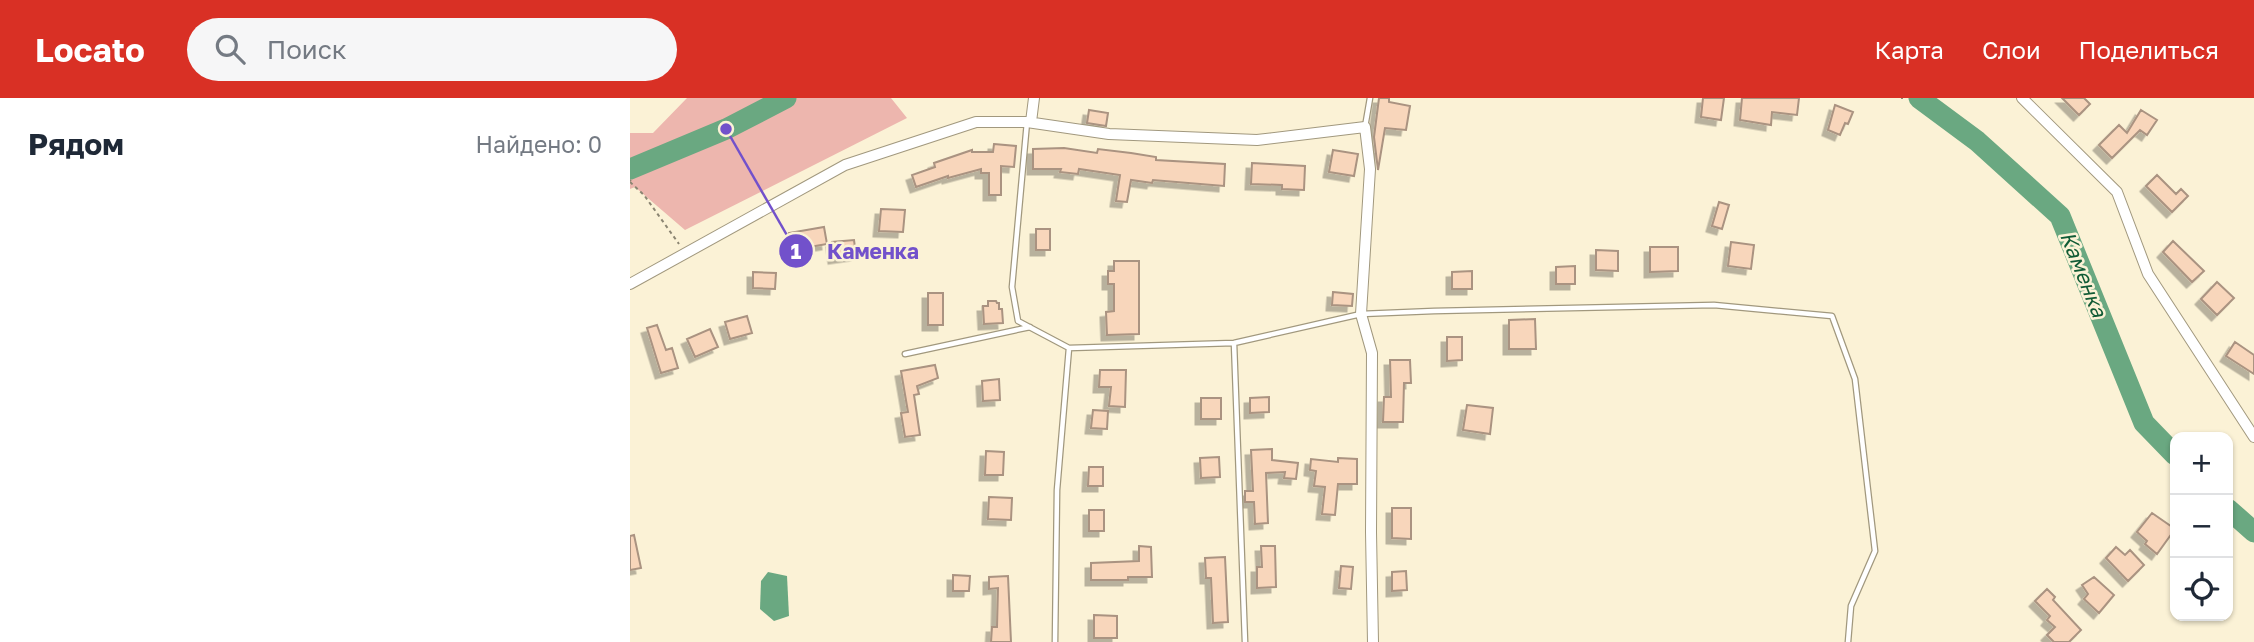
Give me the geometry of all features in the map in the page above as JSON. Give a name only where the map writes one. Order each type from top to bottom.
[{"type":"street","points":[[1029,122],[1034,98]]},
{"type":"street","points":[[2022,98],[2117,192],[2148,274],[2254,437]]},
{"type":"street","points":[[630,284],[845,165],[976,122],[1029,122],[1109,134],[1257,140],[1365,127],[1370,169],[1362,314],[1372,353],[1373,642]]},
{"type":"lane","points":[[1365,127],[1370,98]]},
{"type":"lane","points":[[1029,122],[1012,287],[1018,321],[1069,348],[1234,343],[1362,314],[1714,305],[1832,316],[1855,379],[1875,551],[1851,606],[1848,642]]},
{"type":"lane","points":[[905,354],[1030,327]]},
{"type":"lane","points":[[1234,343],[1245,642]]},
{"type":"lane","points":[[1055,642],[1057,490],[1069,348]]},
{"type":"path","points":[[630,181],[684,253]]},
{"type":"shaded area","points":[[687,98],[891,98],[907,118],[685,230],[635,187],[630,189],[630,133],[653,133]]},
{"type":"shaded area","points":[[768,572],[787,576],[789,616],[774,621],[760,609],[761,581]]},
{"type":"building","points":[[1379,98],[1389,98],[1389,102],[1410,106],[1406,130],[1385,128],[1378,170],[1374,137]]},
{"type":"building","points":[[1703,98],[1724,98],[1721,120],[1701,117]]},
{"type":"building","points":[[1742,98],[1799,98],[1797,115],[1772,112],[1771,125],[1740,120]]},
{"type":"building","points":[[2062,98],[2084,98],[2090,104],[2079,115]]},
{"type":"building","points":[[1835,105],[1853,112],[1840,135],[1828,130]]},
{"type":"building","points":[[1089,110],[1108,113],[1106,126],[1087,123]]},
{"type":"building","points":[[2141,110],[2157,120],[2147,135],[2140,130],[2112,158],[2099,145],[2119,125],[2127,133]]},
{"type":"building","points":[[994,144],[1016,146],[1014,167],[1001,166],[1001,195],[989,195],[989,173],[981,173],[981,169],[916,187],[912,175],[935,167],[934,163],[972,150],[993,152]]},
{"type":"building","points":[[1064,148],[1097,153],[1098,149],[1131,153],[1156,157],[1156,160],[1225,164],[1224,186],[1131,180],[1127,202],[1116,201],[1120,175],[1079,169],[1078,174],[1060,172],[1061,169],[1033,169],[1033,149]]},
{"type":"building","points":[[1333,150],[1358,154],[1354,176],[1329,172]]},
{"type":"building","points":[[1252,163],[1305,166],[1304,190],[1282,189],[1282,185],[1251,184]]},
{"type":"building","points":[[2157,175],[2176,194],[2181,189],[2188,196],[2172,212],[2146,186]]},
{"type":"building","points":[[1719,202],[1729,205],[1722,229],[1712,226]]},
{"type":"building","points":[[881,209],[905,210],[903,232],[879,231]]},
{"type":"building","points":[[824,227],[827,244],[792,250],[789,233]]},
{"type":"building","points":[[1036,229],[1050,229],[1050,250],[1036,250]]},
{"type":"building","points":[[854,240],[856,255],[834,258],[832,242]]},
{"type":"building","points":[[2173,241],[2204,271],[2192,282],[2163,252]]},
{"type":"building","points":[[1731,242],[1754,245],[1751,269],[1728,266]]},
{"type":"building","points":[[1650,247],[1678,247],[1678,271],[1650,272]]},
{"type":"building","points":[[1596,250],[1618,251],[1618,271],[1596,270]]},
{"type":"building","points":[[1114,261],[1139,261],[1139,334],[1107,335],[1106,312],[1114,311],[1114,284],[1108,284],[1108,271],[1114,271]]},
{"type":"building","points":[[1575,266],[1575,284],[1556,284],[1556,267]]},
{"type":"building","points":[[1472,271],[1472,289],[1452,289],[1452,272]]},
{"type":"building","points":[[753,272],[776,273],[775,289],[753,288]]},
{"type":"building","points":[[2217,282],[2234,298],[2217,315],[2201,299]]},
{"type":"building","points":[[1333,292],[1353,294],[1352,306],[1332,305]]},
{"type":"building","points":[[928,293],[943,293],[943,325],[928,325]]},
{"type":"building","points":[[988,301],[999,303],[1003,323],[984,324],[983,306],[988,306]]},
{"type":"building","points":[[747,316],[752,333],[730,339],[725,322]]},
{"type":"building","points":[[1535,319],[1536,349],[1509,349],[1509,320]]},
{"type":"building","points":[[657,325],[666,350],[672,348],[678,368],[661,373],[647,328]]},
{"type":"building","points":[[710,329],[718,347],[695,357],[687,339]]},
{"type":"building","points":[[1447,337],[1462,337],[1462,360],[1447,361]]},
{"type":"building","points":[[2235,342],[2254,355],[2254,374],[2226,356]]},
{"type":"building","points":[[1390,360],[1410,360],[1411,383],[1404,383],[1403,422],[1383,422],[1384,397],[1391,397]]},
{"type":"building","points":[[935,365],[938,378],[917,386],[919,394],[914,395],[920,435],[905,437],[901,413],[908,412],[901,371]]},
{"type":"building","points":[[1100,370],[1126,370],[1125,407],[1109,406],[1111,387],[1099,387]]},
{"type":"building","points":[[999,379],[1000,400],[983,401],[982,381]]},
{"type":"building","points":[[1269,397],[1269,412],[1250,413],[1250,398]]},
{"type":"building","points":[[1201,398],[1221,398],[1221,419],[1201,419]]},
{"type":"building","points":[[1467,405],[1493,408],[1490,434],[1463,430]]},
{"type":"building","points":[[1093,410],[1108,411],[1107,429],[1091,428]]},
{"type":"building","points":[[1272,449],[1272,460],[1298,463],[1296,479],[1284,478],[1285,472],[1266,473],[1268,523],[1255,524],[1254,502],[1245,502],[1245,491],[1253,491],[1251,450]]},
{"type":"building","points":[[986,451],[1004,452],[1003,475],[985,475]]},
{"type":"building","points":[[1219,457],[1220,477],[1201,478],[1200,458]]},
{"type":"building","points":[[1338,458],[1357,459],[1357,484],[1338,484],[1335,515],[1322,514],[1325,487],[1314,486],[1316,471],[1310,470],[1311,459],[1338,462]]},
{"type":"building","points":[[1089,467],[1103,467],[1103,486],[1088,486]]},
{"type":"building","points":[[989,497],[1012,498],[1011,520],[988,519]]},
{"type":"building","points":[[1392,508],[1411,508],[1411,539],[1392,538]]},
{"type":"building","points":[[1089,510],[1104,510],[1104,531],[1089,531]]},
{"type":"building","points":[[2152,513],[2170,526],[2170,536],[2157,554],[2145,544],[2147,541],[2137,532]]},
{"type":"building","points":[[634,535],[641,568],[630,570],[630,536]]},
{"type":"building","points":[[1139,546],[1151,547],[1152,577],[1091,580],[1091,563],[1139,561]]},
{"type":"building","points":[[1261,546],[1275,546],[1276,587],[1257,588],[1257,567],[1262,567]]},
{"type":"building","points":[[2116,547],[2125,555],[2130,550],[2144,565],[2128,581],[2106,558]]},
{"type":"building","points":[[1225,557],[1228,622],[1213,623],[1211,578],[1206,578],[1205,558]]},
{"type":"building","points":[[1341,566],[1353,567],[1351,589],[1339,588]]},
{"type":"building","points":[[1406,571],[1407,590],[1392,591],[1392,572]]},
{"type":"building","points":[[953,575],[970,576],[969,591],[953,591]]},
{"type":"building","points":[[1008,576],[1011,642],[991,642],[992,627],[997,627],[998,588],[989,589],[989,577]]},
{"type":"building","points":[[2094,577],[2114,595],[2099,613],[2084,599],[2088,594],[2082,585]]},
{"type":"building","points":[[2047,589],[2055,597],[2053,600],[2081,630],[2069,642],[2054,642],[2047,635],[2055,627],[2047,620],[2050,616],[2035,601]]},
{"type":"building","points":[[1094,615],[1117,616],[1117,638],[1094,638]]},
{"type":"waterway","name":"Каменка","points":[[630,169],[726,129],[786,98]]},
{"type":"waterway","name":"Каменка","points":[[1919,98],[1977,141],[2060,216],[2144,423],[2170,450]]},
{"type":"waterway","name":"Каменка","points":[[2233,513],[2254,532]]},
{"type":"place","name":"Каменка","points":[[726,129]]}]
